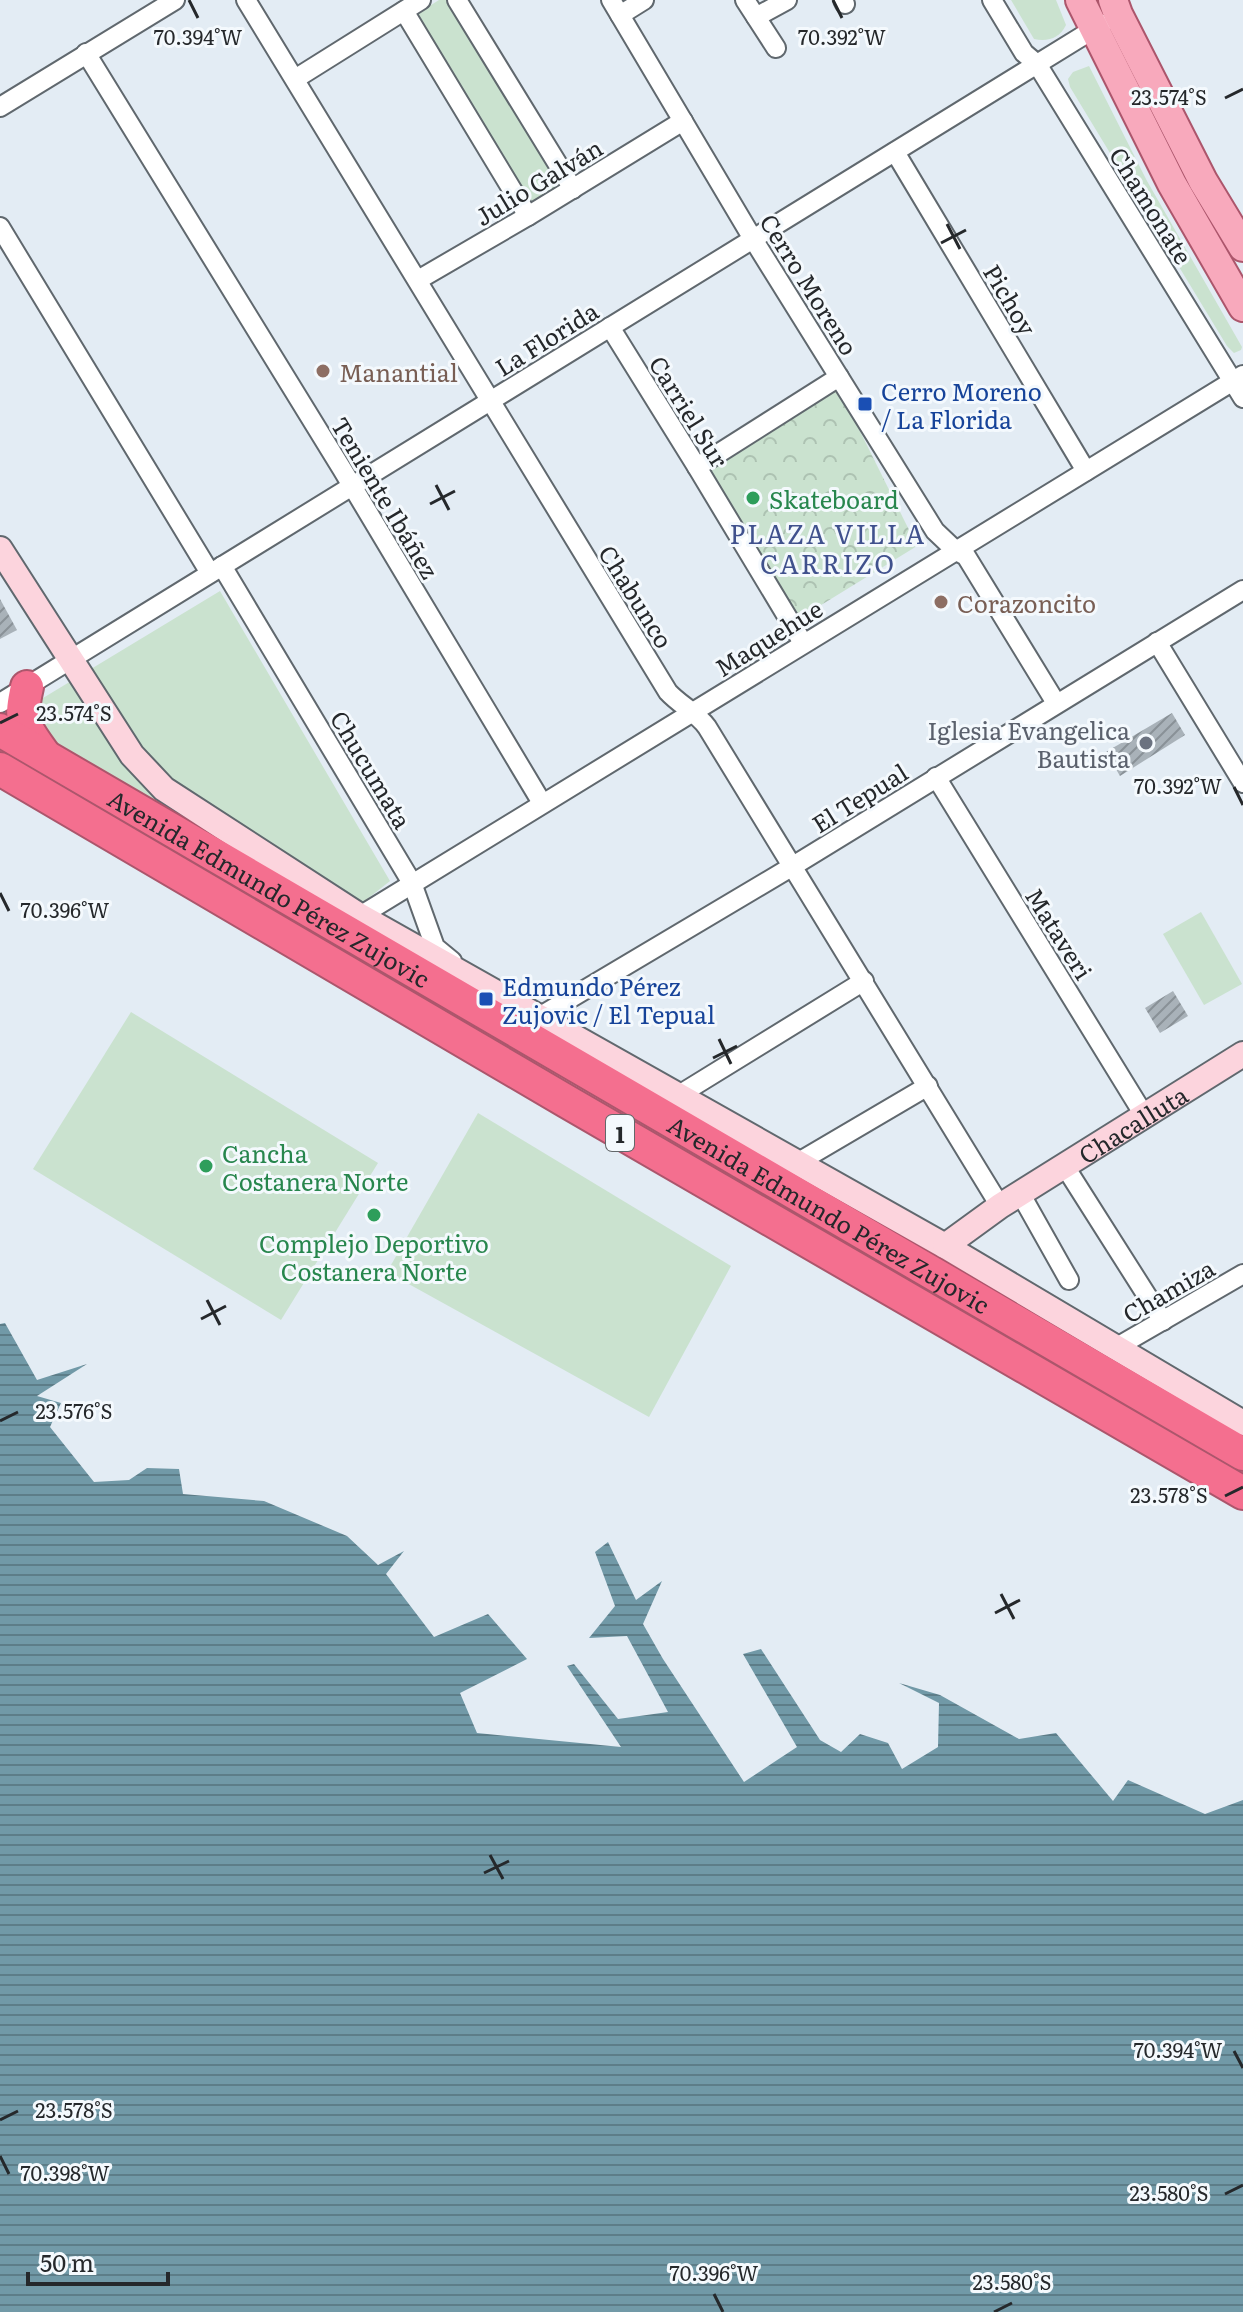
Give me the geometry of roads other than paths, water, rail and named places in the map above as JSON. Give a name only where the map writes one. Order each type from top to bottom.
[{"type":"highway","points":[[14,695],[22,706],[24,725],[47,758]]},
{"type":"highway","name":"Avenida Edmundo Pérez Zujovic","points":[[0,730],[1243,1454]]},
{"type":"highway","name":"Avenida Edmundo Pérez Zujovic","points":[[0,769],[1243,1493]]},
{"type":"main road","points":[[1080,0],[1172,184],[1243,307]]},
{"type":"main road","points":[[1116,7],[1203,181],[1243,247]]},
{"type":"street","points":[[0,107],[175,0]]},
{"type":"street","name":"Chabunco","points":[[246,0],[668,692],[701,718],[928,1086],[1010,1200]]},
{"type":"street","points":[[295,79],[421,0]]},
{"type":"street","points":[[457,0],[573,189]]},
{"type":"street","points":[[616,7],[644,0]]},
{"type":"street","points":[[745,0],[776,48]]},
{"type":"street","points":[[756,17],[787,0]]},
{"type":"street","name":"Chamonate","points":[[992,0],[1024,53],[1037,64],[1238,378],[1243,398]]},
{"type":"street","name":"Cerro Moreno","points":[[616,7],[753,239],[935,531],[966,556],[1056,703]]},
{"type":"street","name":"La Florida","points":[[14,695],[1094,29],[1116,7]]},
{"type":"street","points":[[404,11],[528,216]]},
{"type":"street","name":"Teniente Ibáñez","points":[[86,53],[542,803]]},
{"type":"street","name":"Julio Galván","points":[[418,280],[683,121]]},
{"type":"street","name":"Pichoy","points":[[895,152],[1086,471]]},
{"type":"street","name":"Chucumata","points":[[0,227],[412,883],[435,947],[485,988]]},
{"type":"street","name":"Carriel Sur","points":[[610,327],[803,643]]},
{"type":"street","points":[[697,467],[839,377]]},
{"type":"street","name":"Maquehue","points":[[360,916],[1238,378]]},
{"type":"street","name":"Avenida Edmundo Pérez Zujovic","points":[[0,549],[132,755],[164,789],[360,916],[945,1246],[1243,1423]]},
{"type":"street","name":"El Tepual","points":[[539,1017],[793,866],[1243,590]]},
{"type":"street","points":[[1157,642],[1243,783]]},
{"type":"street","name":"Mataveri","points":[[936,777],[1144,1115]]},
{"type":"street","points":[[679,1095],[864,981]]},
{"type":"street","name":"Chacalluta","points":[[945,1246],[1064,1165],[1243,1054]]},
{"type":"street","points":[[797,1163],[928,1086]]},
{"type":"street","points":[[1064,1165],[1163,1321]]},
{"type":"street","points":[[1010,1200],[1069,1280]]},
{"type":"street","name":"Chamiza","points":[[1117,1347],[1243,1274]]},
{"type":"water","points":[[5,1323],[37,1380],[87,1364],[37,1396],[61,1403],[50,1427],[94,1482],[129,1480],[147,1468],[179,1469],[183,1494],[264,1501],[347,1536],[378,1565],[404,1551],[386,1574],[434,1637],[488,1614],[527,1659],[460,1693],[477,1733],[621,1747],[567,1666],[574,1664],[618,1719],[668,1712],[627,1636],[589,1638],[615,1606],[595,1552],[608,1542],[636,1600],[662,1581],[643,1624],[744,1782],[797,1747],[743,1654],[761,1649],[820,1740],[841,1752],[860,1734],[888,1743],[902,1769],[938,1747],[939,1703],[899,1683],[940,1695],[1019,1739],[1056,1733],[1113,1801],[1128,1780],[1205,1814],[1243,1800],[1243,2312],[0,2312],[0,1324]]},
{"type":"place","name":"Manantial","points":[[323,371]]},
{"type":"place","name":"Cerro Moreno / La Florida","points":[[865,404]]},
{"type":"place","name":"Skateboard","points":[[753,498]]},
{"type":"place","name":"Corazoncito","points":[[941,602]]},
{"type":"place","name":"Iglesia Evangelica Bautista","points":[[1146,743]]},
{"type":"place","name":"Edmundo Pérez Zujovic / El Tepual","points":[[486,999]]},
{"type":"place","name":"Cancha Costanera Norte","points":[[206,1166]]},
{"type":"place","name":"Complejo Deportivo Costanera Norte","points":[[374,1215]]},
{"type":"district","name":"PLAZA VILLA CARRIZO","points":[[828,547]]}]
